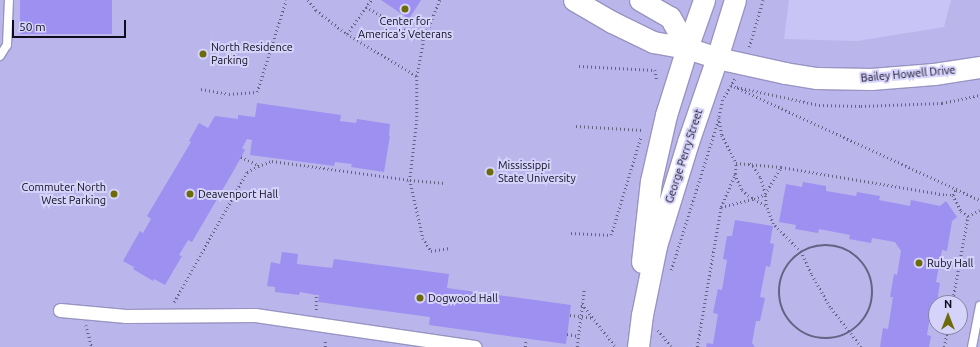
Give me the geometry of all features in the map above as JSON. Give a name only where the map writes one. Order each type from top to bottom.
[{"type":"street","points":[[574,0],[612,22],[653,42],[687,48]]},
{"type":"street","points":[[640,0],[670,17],[687,48]]},
{"type":"street","name":"George Perry Street","points":[[648,321],[643,250],[651,181],[666,115],[704,0]]},
{"type":"street","name":"George Perry Street","points":[[638,347],[648,321],[656,246],[688,142],[718,58],[735,0]]},
{"type":"street","name":"Bailey Howell Drive","points":[[687,48],[718,58],[817,78],[871,79],[934,74],[980,67]]},
{"type":"street","points":[[60,310],[126,316],[255,315],[475,347]]},
{"type":"lane","points":[[0,56],[7,44],[9,0]]},
{"type":"lane","points":[[972,347],[980,306]]},
{"type":"path","points":[[201,89],[229,94],[257,92],[286,0]]},
{"type":"path","points":[[308,0],[316,10],[348,34],[417,76]]},
{"type":"path","points":[[348,34],[370,0]]},
{"type":"path","points":[[440,0],[424,40],[417,76],[417,120],[410,180],[423,238],[431,252],[450,248]]},
{"type":"path","points":[[744,64],[763,0]]},
{"type":"path","points":[[366,7],[424,40]]},
{"type":"path","points":[[578,66],[655,70],[657,77],[656,87]]},
{"type":"path","points":[[731,86],[819,105],[861,106],[942,103],[980,95]]},
{"type":"path","points":[[669,275],[719,118],[723,100],[731,86]]},
{"type":"path","points":[[731,86],[980,200]]},
{"type":"path","points":[[697,347],[721,207],[735,174],[736,162],[722,135],[719,118]]},
{"type":"path","points":[[571,233],[611,235],[645,123]]},
{"type":"path","points":[[576,126],[643,130]]},
{"type":"path","points":[[241,157],[258,166]]},
{"type":"path","points":[[166,315],[247,172],[258,166],[272,161],[410,180],[445,183]]},
{"type":"path","points":[[736,162],[781,167],[953,195]]},
{"type":"path","points":[[747,163],[754,167],[760,177],[766,206],[773,224],[801,252],[811,274],[830,307],[861,347]]},
{"type":"path","points":[[721,207],[754,199],[764,194],[781,167]]},
{"type":"path","points":[[735,174],[742,190],[766,206]]},
{"type":"path","points":[[953,195],[956,189]]},
{"type":"path","points":[[953,195],[962,211],[968,216]]},
{"type":"path","points":[[968,216],[980,210]]},
{"type":"path","points":[[953,295],[968,216]]},
{"type":"path","points":[[819,245],[833,245],[846,249],[858,256],[866,267],[873,286],[871,307],[860,324],[850,332],[831,339],[813,337],[797,330],[783,313],[778,296],[780,278],[788,262],[801,252],[819,245]]},
{"type":"path","points":[[577,347],[584,290]]},
{"type":"path","points":[[582,304],[616,347]]},
{"type":"path","points":[[83,311],[92,347]]},
{"type":"path","points":[[570,315],[593,318]]},
{"type":"path","points":[[648,321],[658,330],[672,347]]},
{"type":"path","points":[[567,334],[578,336]]},
{"type":"path","points":[[944,347],[946,335]]},
{"type":"path","points":[[525,347],[526,339]]},
{"type":"shaded area","name":"Mississippi State University","points":[[0,0],[789,0],[784,39],[857,41],[944,27],[951,0],[980,0],[980,347],[0,347]]},
{"type":"building","points":[[20,0],[112,0],[112,34],[20,34]]},
{"type":"building","name":"Center for America's Veterans","points":[[381,0],[421,0],[409,19]]},
{"type":"building","name":"Deavenport Hall","points":[[257,103],[341,115],[340,121],[356,123],[357,119],[390,124],[390,136],[384,172],[351,167],[352,164],[335,162],[334,166],[250,155],[252,140],[247,139],[242,148],[245,150],[234,170],[192,242],[188,240],[179,255],[182,256],[165,285],[154,279],[153,281],[133,269],[134,267],[123,261],[140,231],[143,233],[151,219],[147,216],[191,142],[189,141],[199,123],[208,128],[215,116],[238,119],[238,115],[255,117]]},
{"type":"building","name":"Ruby Hall","points":[[803,182],[826,186],[826,191],[856,196],[857,192],[880,196],[879,200],[910,206],[911,200],[940,206],[946,201],[957,217],[952,221],[947,251],[942,250],[936,282],[940,283],[938,295],[928,295],[927,335],[931,336],[929,347],[880,347],[883,328],[888,329],[893,297],[890,297],[894,274],[897,275],[901,251],[895,242],[872,238],[871,243],[849,239],[850,235],[819,229],[818,233],[795,229],[796,225],[779,222],[786,184],[802,187]]},
{"type":"building","points":[[735,220],[773,226],[770,243],[774,244],[770,267],[766,266],[760,297],[765,298],[760,321],[756,321],[752,343],[755,347],[706,347],[707,343],[713,344],[718,314],[713,313],[718,289],[722,290],[727,260],[723,259],[727,236],[732,236]]},
{"type":"building","name":"Dogwood Hall","points":[[282,252],[298,254],[297,264],[332,268],[334,259],[449,274],[447,288],[571,305],[566,344],[429,325],[430,317],[318,302],[319,295],[300,292],[299,295],[275,292],[275,287],[267,286],[271,262],[280,264]]},
{"type":"place","name":"Center for America's Veterans","points":[[405,9]]},
{"type":"place","name":"North Residence Parking","points":[[203,54]]},
{"type":"place","name":"Mississippi State University","points":[[490,172]]},
{"type":"place","name":"Commuter North West Parking","points":[[114,194]]},
{"type":"place","name":"Deavenport Hall","points":[[190,194]]},
{"type":"place","name":"Ruby Hall","points":[[919,263]]},
{"type":"place","name":"Dogwood Hall","points":[[420,298]]}]
